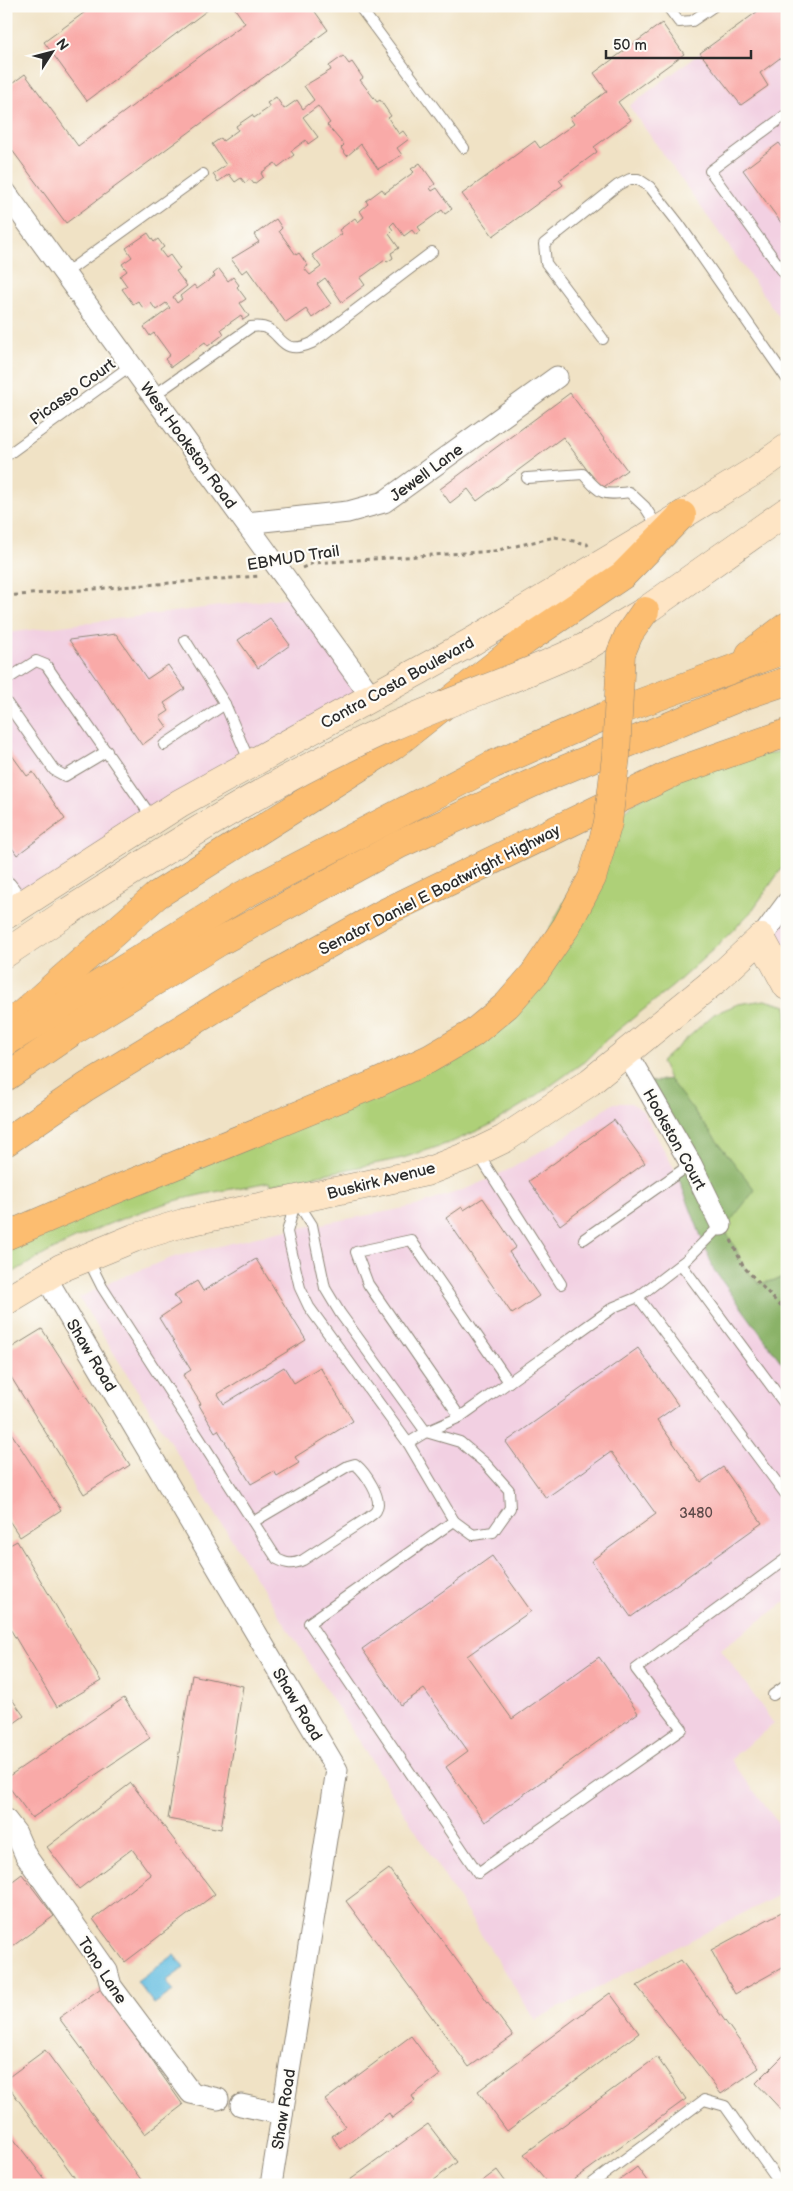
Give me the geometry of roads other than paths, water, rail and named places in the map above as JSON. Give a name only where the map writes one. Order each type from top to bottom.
[{"type":"highway","points":[[6,1028],[157,895],[393,746],[525,641],[623,575],[671,522]]},
{"type":"highway","points":[[6,1236],[375,1084],[429,1059],[472,1034],[507,1005],[534,974],[566,927],[592,878],[608,823],[616,756],[621,653],[629,634],[645,611]]},
{"type":"highway","points":[[734,667],[787,626]]},
{"type":"highway","points":[[6,1042],[244,895],[492,765],[605,716],[787,649]]},
{"type":"highway","points":[[6,1077],[72,1032],[219,942],[400,844],[539,780],[737,698],[787,681]]},
{"type":"highway","name":"Senator Daniel E Boatwright Highway","points":[[6,1142],[86,1087],[217,1007],[386,912],[675,772],[787,733]]},
{"type":"highway","points":[[675,772],[787,750]]},
{"type":"main road","name":"Contra Costa Boulevard","points":[[11,902],[250,764],[473,641],[756,470],[787,448]]},
{"type":"main road","name":"Contra Costa Boulevard","points":[[6,953],[66,913],[223,816],[329,757],[391,727],[539,669],[587,646],[645,611],[787,511]]},
{"type":"main road","points":[[760,938],[787,952]]},
{"type":"main road","points":[[760,938],[787,986]]},
{"type":"main road","name":"Buskirk Avenue","points":[[6,1301],[45,1276],[87,1256],[134,1238],[183,1223],[426,1172],[477,1152],[555,1107],[627,1054],[718,978],[760,938]]},
{"type":"street","name":"West Hookston Road","points":[[6,193],[130,366],[372,696]]},
{"type":"street","name":"Jewell Lane","points":[[246,523],[348,512],[384,502],[557,377]]},
{"type":"street","points":[[760,938],[787,903]]},
{"type":"street","name":"Hookston Court","points":[[627,1054],[691,1164],[725,1230]]},
{"type":"street","name":"Shaw Road","points":[[45,1276],[338,1770],[271,2185]]},
{"type":"street","name":"Tono Lane","points":[[6,1820],[16,1832],[26,1856],[107,1971],[112,1986],[192,2093],[218,2099]]},
{"type":"street","points":[[241,2105],[282,2114]]},
{"type":"lane","points":[[359,6],[464,148]]},
{"type":"lane","points":[[667,6],[679,22],[692,21],[714,6]]},
{"type":"lane","points":[[787,114],[710,171],[787,277]]},
{"type":"lane","points":[[64,274],[203,174]]},
{"type":"lane","points":[[602,339],[546,263],[544,244],[618,185],[630,179],[638,178],[650,187],[679,224],[787,379]]},
{"type":"lane","points":[[153,396],[250,327],[260,325],[271,331],[292,348],[299,349],[312,343],[432,252]]},
{"type":"lane","name":"Picasso Court","points":[[6,456],[130,366]]},
{"type":"lane","points":[[527,478],[583,474],[599,492],[613,494],[629,492],[645,507],[671,522]]},
{"type":"lane","points":[[185,640],[225,704],[250,764]]},
{"type":"lane","points":[[6,680],[36,661],[46,666],[153,819]]},
{"type":"lane","points":[[6,702],[54,770],[65,776],[106,751]]},
{"type":"lane","points":[[164,745],[225,704]]},
{"type":"lane","points":[[477,1152],[561,1284]]},
{"type":"lane","points":[[584,1239],[691,1164]]},
{"type":"lane","points":[[296,1200],[312,1225],[325,1288],[340,1313],[426,1432],[460,1442],[485,1463],[509,1490],[510,1508],[493,1532],[473,1535],[454,1521],[408,1443],[309,1307],[300,1288],[287,1232],[296,1200]]},
{"type":"lane","points":[[408,1443],[426,1432],[460,1417],[614,1307],[638,1297],[725,1230]]},
{"type":"lane","points":[[460,1417],[368,1284],[356,1252],[411,1240],[509,1382]]},
{"type":"lane","points":[[87,1256],[102,1287],[253,1522],[277,1559],[286,1564],[294,1564],[369,1517],[376,1511],[378,1503],[372,1486],[361,1469],[355,1464],[348,1466],[253,1522]]},
{"type":"lane","points":[[681,1264],[787,1408]]},
{"type":"lane","points":[[638,1297],[787,1496]]},
{"type":"lane","points":[[454,1521],[309,1623],[478,1873],[682,1729],[636,1669],[787,1558]]},
{"type":"lane","points":[[773,1695],[787,1685]]},
{"type":"lane","points":[[218,2099],[241,2105]]},
{"type":"lane","points":[[590,2185],[704,2100],[724,2106],[781,2185]]},
{"type":"water","points":[[174,1955],[184,1968],[166,1981],[173,1991],[154,2004],[137,1982]]}]
